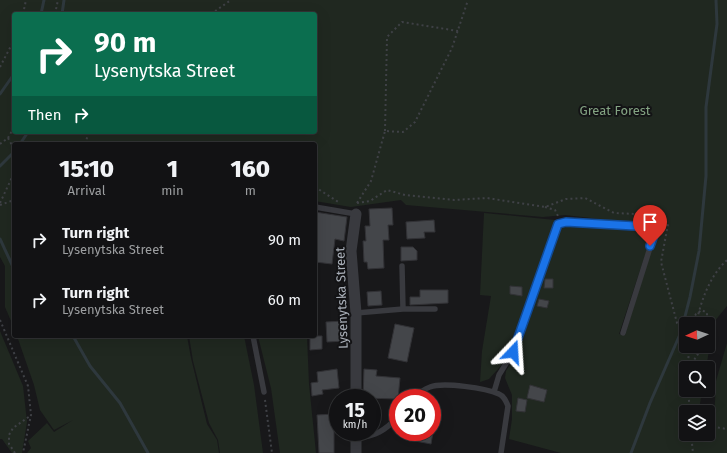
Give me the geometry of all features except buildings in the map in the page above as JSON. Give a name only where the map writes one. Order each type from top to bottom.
[{"type":"street","name":"Lysenytska Street","points":[[356,214],[351,251],[356,313],[356,389]]},
{"type":"street","points":[[356,441],[356,453]]},
{"type":"lane","points":[[317,207],[356,214]]},
{"type":"lane","points":[[494,392],[499,375],[513,352],[558,224],[561,222],[654,228],[655,232],[623,333]]},
{"type":"lane","points":[[402,266],[403,310]]},
{"type":"lane","points":[[356,313],[435,309]]},
{"type":"lane","points":[[253,338],[264,392]]},
{"type":"lane","points":[[427,389],[441,385],[458,385],[494,392],[503,397],[508,406],[501,453]]},
{"type":"lane","points":[[381,432],[389,426]]},
{"type":"path","points":[[23,12],[26,0]]},
{"type":"path","points":[[56,12],[58,0]]},
{"type":"path","points":[[214,12],[230,0]]},
{"type":"path","points":[[384,130],[403,132],[415,122],[452,48],[468,0]]},
{"type":"path","points":[[317,188],[356,214],[357,203],[371,181],[384,130],[387,37],[402,22],[458,31]]},
{"type":"path","points":[[0,67],[12,44]]},
{"type":"path","points":[[0,144],[8,138],[12,131]]},
{"type":"path","points":[[8,138],[12,145]]},
{"type":"path","points":[[0,204],[12,177]]},
{"type":"path","points":[[0,204],[12,201]]},
{"type":"path","points":[[545,207],[555,210],[558,214],[558,220]]},
{"type":"path","points":[[698,317],[704,295],[716,272],[727,260]]},
{"type":"path","points":[[694,317],[699,311],[705,310],[707,317]]},
{"type":"path","points":[[0,320],[28,386],[31,415],[23,453]]},
{"type":"path","points":[[264,392],[272,453]]},
{"type":"path","points":[[15,453],[9,444],[9,435],[13,428],[31,415]]},
{"type":"path","points":[[715,427],[727,429]]},
{"type":"path","points":[[692,441],[693,453]]},
{"type":"green space","name":"Great Forest","points":[[0,0],[727,0],[727,306],[715,321],[715,317],[679,317],[679,353],[709,353],[707,361],[679,361],[679,397],[701,397],[700,405],[679,405],[679,441],[715,441],[716,381],[727,343],[727,453],[561,453],[509,439],[512,419],[512,395],[505,378],[506,371],[519,350],[561,226],[563,224],[653,231],[619,334],[625,335],[658,228],[652,225],[565,215],[543,217],[406,205],[401,200],[351,207],[317,201],[317,142],[12,142],[12,323],[5,307],[5,266],[0,257]]},
{"type":"green space","points":[[484,213],[555,220],[506,360],[489,379],[480,382],[482,351],[491,296],[480,295]]},
{"type":"green space","points":[[0,331],[23,386],[27,422],[22,453],[12,453],[2,439],[0,439]]},
{"type":"green space","points":[[18,338],[187,338],[207,424],[217,440],[219,453],[27,453],[31,448],[28,441],[47,423],[54,432],[73,420],[54,430],[40,410],[34,385]]},
{"type":"green space","points":[[189,338],[244,338],[254,385],[263,453],[220,453],[218,440],[209,423],[193,361]]},
{"type":"green space","points":[[258,338],[307,338],[309,384],[316,453],[280,453],[271,388]]},
{"type":"waterway","points":[[41,12],[44,0]]},
{"type":"waterway","points":[[62,12],[64,0]]},
{"type":"waterway","points":[[631,453],[650,403],[681,332],[699,251],[706,176],[706,107],[717,24],[716,0]]},
{"type":"waterway","points":[[0,94],[12,77]]},
{"type":"waterway","points":[[21,142],[27,134]]},
{"type":"waterway","points":[[0,166],[12,154]]},
{"type":"waterway","points":[[0,239],[12,265]]},
{"type":"waterway","points":[[74,338],[90,366],[120,403],[148,453]]},
{"type":"route","points":[[513,352],[558,224],[561,222],[566,222],[652,227],[654,228],[655,232],[650,246]]}]
